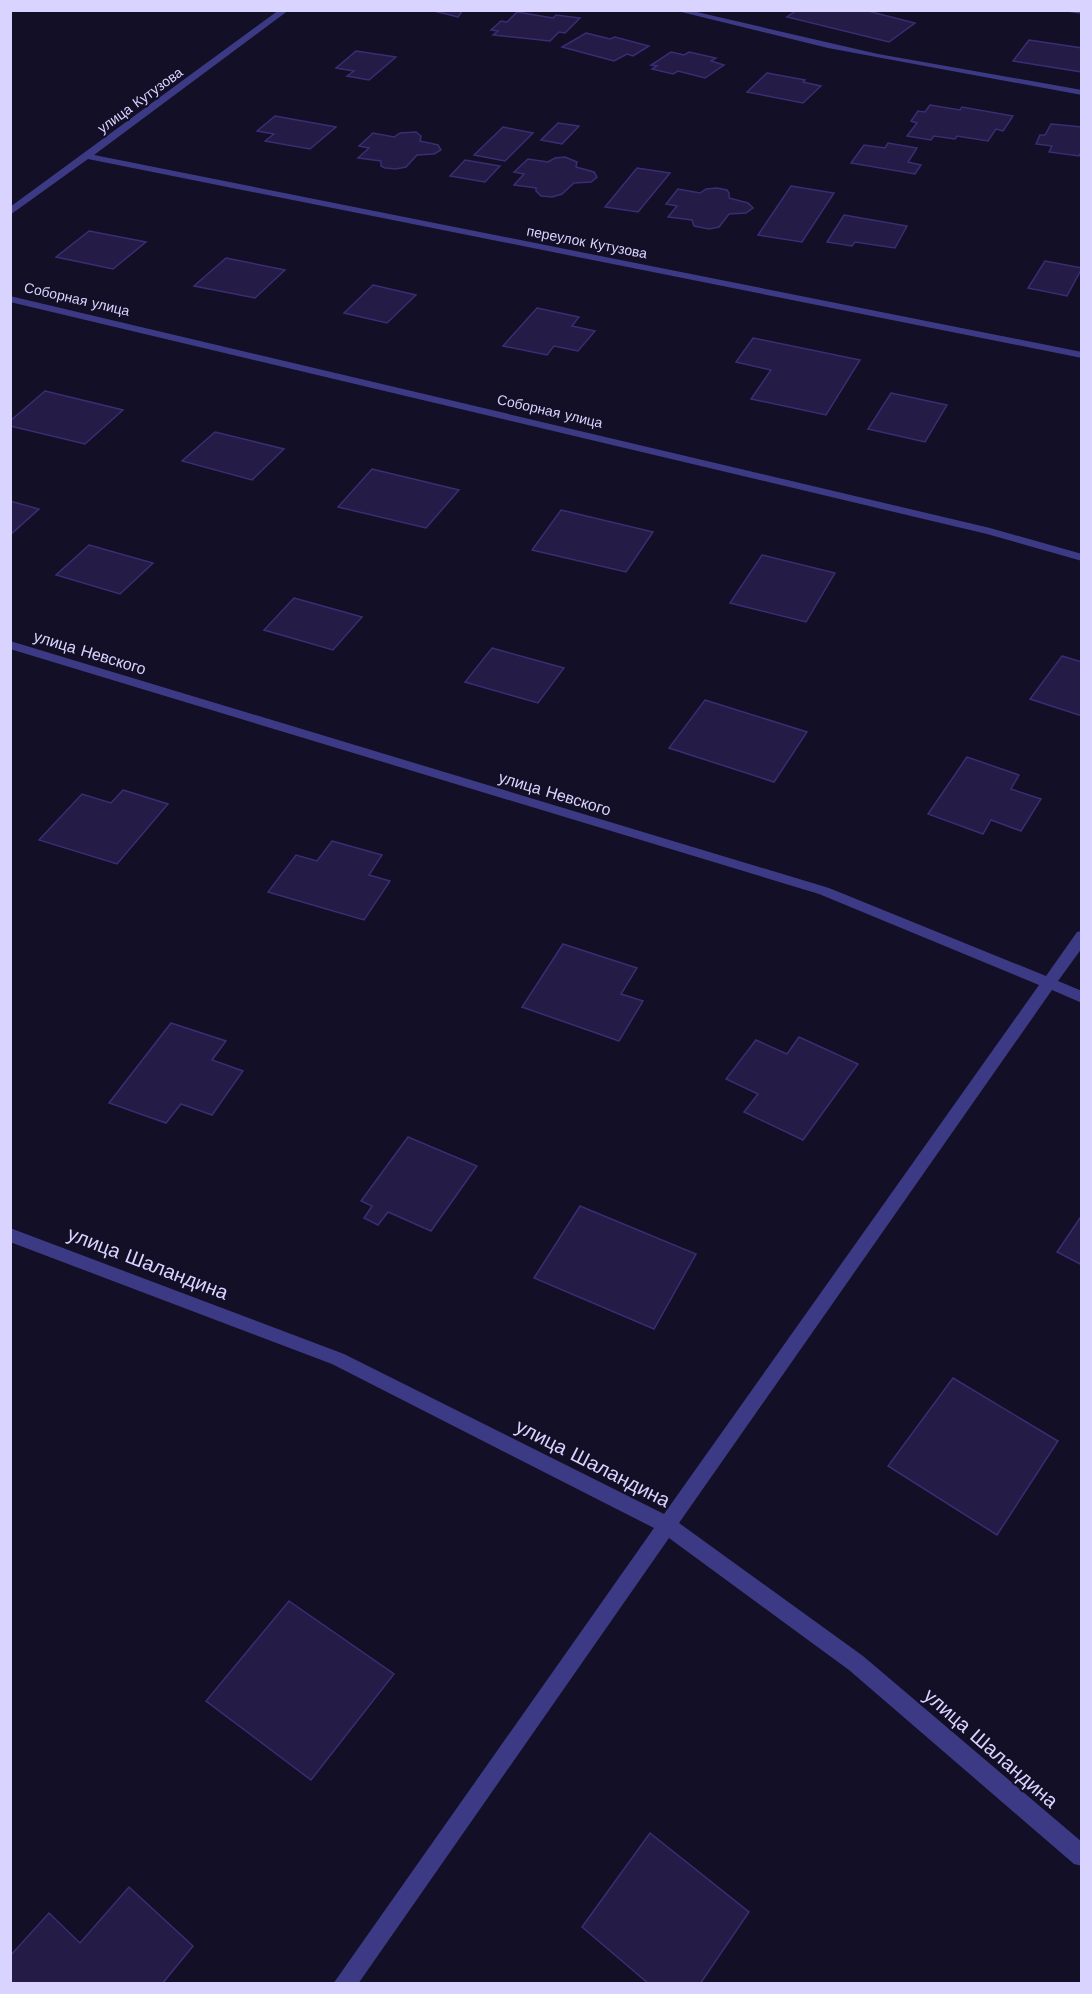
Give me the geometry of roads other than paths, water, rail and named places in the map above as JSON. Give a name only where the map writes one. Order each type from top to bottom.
[{"type":"street","name":"улица Кутузова","points":[[10,212],[285,10]]},
{"type":"street","points":[[677,10],[817,44],[944,70],[1082,93]]},
{"type":"street","points":[[1072,10],[1082,12]]},
{"type":"street","name":"переулок Кутузова","points":[[87,156],[1082,355]]},
{"type":"street","name":"Соборная улица","points":[[10,299],[990,531],[1082,558]]},
{"type":"street","name":"улица Невского","points":[[10,645],[824,891],[1049,982],[1082,998]]},
{"type":"street","points":[[344,1983],[1082,936]]},
{"type":"street","name":"улица Шаландина","points":[[10,1235],[338,1359],[667,1525],[856,1663],[1082,1856]]}]
